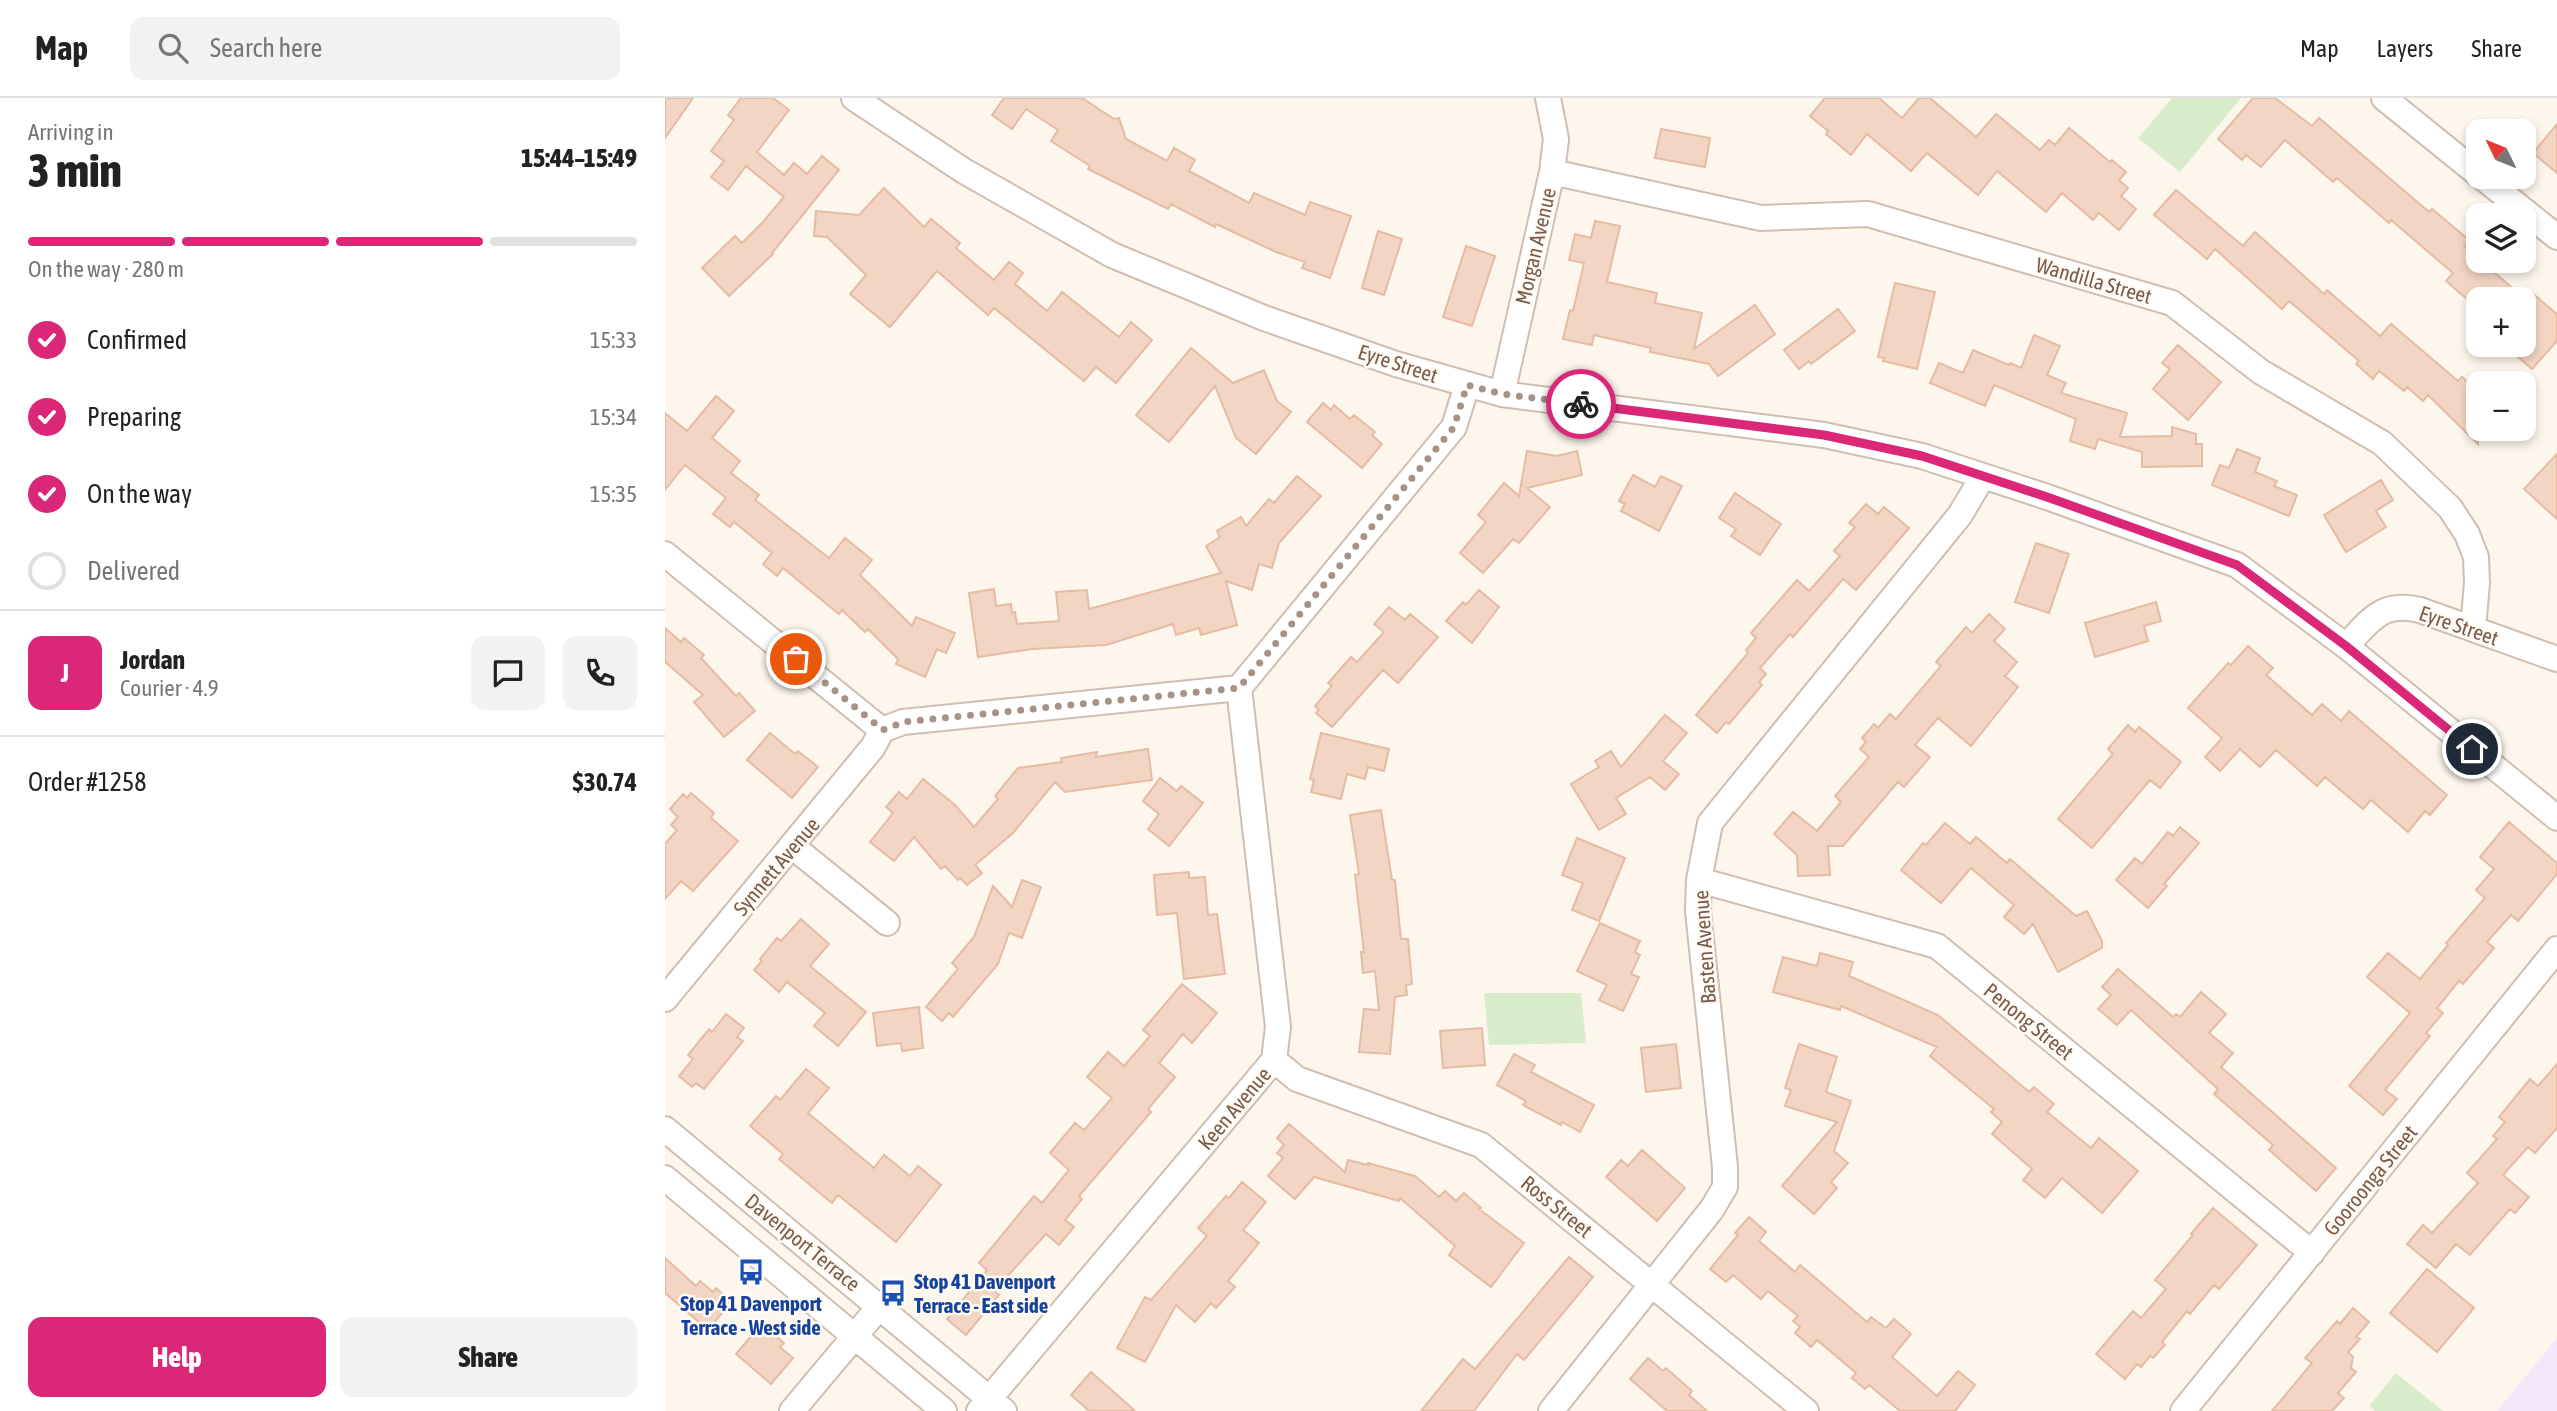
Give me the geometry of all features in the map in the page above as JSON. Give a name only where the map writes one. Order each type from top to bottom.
[{"type":"street","name":"Eyre Street","points":[[854,98],[964,171],[1112,255],[1264,318],[1395,364],[1502,394],[1824,435],[1922,456],[2237,565],[2346,646],[2371,620],[2387,609],[2402,606],[2557,659]]},
{"type":"street","name":"Morgan Avenue","points":[[1502,394],[1552,173],[1556,139],[1548,98]]},
{"type":"street","points":[[2384,98],[2466,164]]},
{"type":"street","name":"Wandilla Street","points":[[1552,173],[1761,218],[1868,214],[2172,303],[2261,372],[2382,443],[2450,508],[2467,534],[2476,557],[2473,629]]},
{"type":"street","points":[[2497,189],[2557,237]]},
{"type":"street","points":[[665,554],[883,730],[904,722],[1239,688],[1454,427],[1467,385]]},
{"type":"street","name":"Basten Avenue","points":[[1551,1411],[1653,1285],[1712,1209],[1725,1187],[1698,911],[1699,880],[1710,823],[1960,515],[1983,476]]},
{"type":"street","points":[[2346,646],[2557,818]]},
{"type":"street","name":"Keen Avenue","points":[[991,1406],[1274,1060],[1278,1027],[1239,688]]},
{"type":"street","name":"Synnett Avenue","points":[[665,999],[873,747],[883,730]]},
{"type":"street","points":[[792,846],[887,923]]},
{"type":"street","name":"Penong Street","points":[[1699,880],[1937,946],[2312,1253]]},
{"type":"street","name":"Gooroonga Street","points":[[2183,1411],[2557,949]]},
{"type":"street","name":"Ross Street","points":[[1274,1060],[1297,1079],[1481,1145],[1806,1411]]},
{"type":"street","name":"Davenport Terrace","points":[[665,1129],[880,1306],[991,1406]]},
{"type":"street","name":"Davenport Terrace","points":[[665,1178],[944,1411]]},
{"type":"street","points":[[792,1411],[880,1306]]},
{"type":"shaded area","points":[[2557,1338],[2557,1411],[2497,1411]]},
{"type":"green space","points":[[2172,98],[2241,98],[2180,172],[2138,138]]},
{"type":"green space","points":[[1484,993],[1581,993],[1586,1043],[1489,1045]]},
{"type":"green space","points":[[2396,1373],[2443,1411],[2375,1411],[2369,1406]]},
{"type":"building","points":[[665,98],[693,98],[665,138]]},
{"type":"building","points":[[741,98],[773,98],[789,110],[757,152],[784,175],[794,163],[807,174],[822,156],[839,170],[773,254],[729,296],[702,268],[735,236],[742,243],[784,197],[746,166],[728,190],[711,177],[724,161],[711,151],[734,120],[728,115]]},
{"type":"building","points":[[1004,98],[1082,98],[1114,119],[1119,118],[1126,139],[1167,161],[1174,148],[1195,160],[1189,171],[1249,203],[1254,193],[1305,215],[1310,202],[1351,216],[1330,278],[1302,268],[1305,262],[1276,252],[1216,224],[1215,227],[1171,204],[1168,209],[1088,169],[1090,166],[1051,141],[1058,130],[1026,109],[1012,129],[992,115]]},
{"type":"building","points":[[1825,98],[1879,98],[1902,118],[1919,98],[1930,98],[1976,137],[1996,114],[2040,150],[2049,140],[2055,145],[2069,128],[2126,172],[2119,180],[2128,188],[2121,196],[2136,209],[2119,230],[2099,213],[2093,220],[2062,193],[2046,212],[1997,171],[1978,195],[1927,153],[1911,171],[1867,134],[1851,155],[1810,116]]},
{"type":"building","points":[[2253,98],[2275,98],[2312,126],[2319,118],[2429,212],[2432,209],[2466,237],[2466,273],[2495,273],[2511,287],[2466,287],[2466,298],[2446,281],[2453,273],[2337,178],[2333,182],[2285,140],[2261,167],[2246,155],[2242,160],[2218,139]]},
{"type":"building","points":[[2557,124],[2557,173],[2536,156],[2536,149]]},
{"type":"building","points":[[1661,129],[1710,138],[1705,167],[1655,158]]},
{"type":"building","points":[[884,188],[924,227],[931,219],[960,243],[956,248],[994,280],[1009,262],[1023,273],[1015,284],[1047,311],[1062,292],[1119,337],[1131,322],[1152,340],[1116,383],[1096,367],[1084,381],[994,308],[988,315],[937,271],[890,327],[850,294],[866,275],[827,237],[814,236],[816,211],[859,215]]},
{"type":"building","points":[[2176,190],[2243,246],[2255,232],[2324,294],[2327,290],[2380,336],[2391,324],[2458,381],[2462,377],[2466,381],[2466,432],[2428,395],[2423,401],[2407,387],[2404,391],[2379,371],[2373,379],[2356,364],[2359,361],[2289,301],[2282,309],[2215,249],[2207,259],[2154,215]]},
{"type":"building","points":[[1595,221],[1620,226],[1607,282],[1657,293],[1655,303],[1702,313],[1694,349],[1755,305],[1775,334],[1718,376],[1709,364],[1650,352],[1651,348],[1594,335],[1592,345],[1563,339],[1570,310],[1573,311],[1584,263],[1569,260],[1575,234],[1591,238]]},
{"type":"building","points":[[1378,231],[1402,239],[1384,295],[1362,288]]},
{"type":"building","points":[[1466,246],[1495,256],[1472,326],[1443,317]]},
{"type":"building","points":[[1895,283],[1935,292],[1917,369],[1883,361],[1884,358],[1878,357]]},
{"type":"building","points":[[2536,296],[2557,314],[2557,341],[2532,369],[2518,357],[2536,357]]},
{"type":"building","points":[[1838,309],[1855,331],[1811,364],[1809,361],[1799,369],[1784,350]]},
{"type":"building","points":[[2034,335],[2060,346],[2047,375],[2066,383],[2061,393],[2127,413],[2120,437],[2172,436],[2172,427],[2196,434],[2196,444],[2202,444],[2202,466],[2142,467],[2142,452],[2098,439],[2095,449],[2070,441],[2076,419],[1994,385],[1985,406],[1930,383],[1939,363],[1963,373],[1973,350],[2021,368]]},
{"type":"building","points":[[2178,345],[2221,382],[2188,420],[2153,389],[2170,369],[2162,363]]},
{"type":"building","points":[[1191,348],[1233,383],[1264,370],[1277,401],[1291,412],[1256,454],[1236,438],[1215,386],[1169,442],[1136,415]]},
{"type":"building","points":[[716,396],[734,411],[712,438],[740,461],[731,473],[759,495],[755,500],[829,558],[845,538],[872,560],[860,575],[912,626],[916,617],[955,633],[946,653],[937,649],[925,677],[896,664],[898,659],[868,629],[865,632],[842,610],[839,614],[783,568],[777,576],[763,564],[772,553],[734,522],[730,527],[713,514],[726,498],[685,465],[665,490],[665,413],[687,431]]},
{"type":"building","points":[[1323,403],[1331,410],[1334,405],[1350,419],[1354,415],[1375,432],[1372,435],[1382,444],[1362,468],[1307,422]]},
{"type":"building","points":[[2237,449],[2260,458],[2255,472],[2277,481],[2274,486],[2297,495],[2289,516],[2212,485],[2220,465],[2229,468]]},
{"type":"building","points":[[1527,451],[1557,456],[1577,451],[1582,475],[1527,488],[1550,507],[1519,543],[1513,539],[1483,573],[1460,553],[1486,522],[1478,515],[1504,483],[1519,496]]},
{"type":"building","points":[[2557,454],[2557,519],[2524,489]]},
{"type":"building","points":[[1633,475],[1655,487],[1661,476],[1682,486],[1659,531],[1621,511],[1625,504],[1619,501]]},
{"type":"building","points":[[1297,476],[1321,496],[1279,543],[1272,568],[1259,564],[1252,590],[1226,581],[1237,625],[1201,635],[1199,628],[1176,635],[1173,624],[1106,645],[1032,649],[978,657],[969,593],[994,589],[996,606],[1011,604],[1017,624],[1059,621],[1056,592],[1087,590],[1089,609],[1221,573],[1206,546],[1220,537],[1217,531],[1241,517],[1246,526],[1269,499],[1274,503]]},
{"type":"building","points":[[2381,480],[2393,500],[2376,511],[2386,527],[2346,552],[2324,515]]},
{"type":"building","points":[[1735,493],[1781,524],[1760,555],[1731,536],[1736,529],[1719,518]]},
{"type":"building","points":[[1866,504],[1878,514],[1884,507],[1909,528],[1856,590],[1843,579],[1793,637],[1790,634],[1760,668],[1766,674],[1759,682],[1762,685],[1729,724],[1726,722],[1717,733],[1696,715],[1748,653],[1746,650],[1756,638],[1751,633],[1797,580],[1809,591],[1840,556],[1834,551],[1855,527],[1849,523]]},
{"type":"building","points":[[2036,543],[2069,554],[2049,613],[2015,602]]},
{"type":"building","points":[[1479,590],[1499,607],[1472,643],[1446,621],[1463,602],[1466,605]]},
{"type":"building","points":[[2156,602],[2161,621],[2144,626],[2148,641],[2095,657],[2085,623]]},
{"type":"building","points":[[1389,607],[1405,620],[1410,614],[1438,637],[1398,683],[1383,670],[1332,727],[1316,713],[1319,710],[1315,706],[1332,686],[1328,683],[1351,657],[1357,662],[1384,632],[1374,624]]},
{"type":"building","points":[[1989,614],[2005,629],[1994,641],[2017,662],[2005,676],[2018,687],[1971,746],[1938,718],[1915,745],[1930,757],[1904,787],[1898,782],[1843,846],[1828,846],[1830,875],[1798,876],[1797,855],[1774,834],[1793,812],[1817,831],[1841,802],[1835,796],[1869,757],[1860,749],[1866,742],[1862,738],[1874,724],[1878,728],[1890,714],[1896,719],[1941,666],[1936,662],[1966,627],[1972,633]]},
{"type":"building","points":[[665,628],[681,642],[684,638],[704,655],[701,658],[736,696],[739,693],[755,711],[724,737],[694,702],[703,695],[665,662]]},
{"type":"building","points":[[2248,646],[2273,668],[2266,675],[2312,715],[2322,704],[2341,721],[2349,711],[2447,795],[2430,815],[2425,811],[2408,832],[2371,800],[2363,809],[2325,777],[2317,786],[2276,750],[2260,767],[2240,749],[2220,771],[2205,757],[2222,738],[2188,708],[2228,663],[2231,665]]},
{"type":"building","points":[[1665,715],[1687,733],[1663,761],[1679,774],[1665,790],[1650,777],[1616,798],[1626,814],[1599,830],[1571,784],[1599,767],[1595,761],[1611,751],[1621,767]]},
{"type":"building","points":[[2128,725],[2135,732],[2139,727],[2181,762],[2160,788],[2150,780],[2092,848],[2058,819],[2113,754],[2108,749]]},
{"type":"building","points":[[770,733],[795,754],[798,751],[818,767],[792,798],[747,760]]},
{"type":"building","points":[[1321,733],[1389,749],[1384,771],[1368,767],[1365,779],[1347,774],[1341,799],[1311,792],[1314,780],[1310,779]]},
{"type":"building","points":[[1148,749],[1152,780],[1065,792],[1055,782],[1013,833],[975,865],[982,873],[967,885],[945,866],[941,869],[914,837],[894,861],[870,842],[893,813],[886,807],[899,792],[907,799],[923,779],[955,805],[974,827],[998,799],[995,796],[1018,768],[1062,762],[1061,758],[1097,752],[1096,757]]},
{"type":"building","points":[[1160,778],[1177,791],[1181,786],[1203,803],[1169,846],[1148,829],[1159,814],[1143,801]]},
{"type":"building","points":[[691,793],[714,813],[711,818],[738,841],[693,891],[681,881],[665,899],[665,844],[677,830],[671,825],[678,817],[670,809],[683,794],[687,798]]},
{"type":"building","points":[[1381,810],[1392,880],[1395,880],[1401,939],[1408,939],[1412,984],[1406,985],[1407,995],[1395,997],[1390,1054],[1359,1052],[1364,1009],[1379,1010],[1375,971],[1363,973],[1361,952],[1364,952],[1355,875],[1359,874],[1350,815]]},
{"type":"building","points":[[2509,822],[2557,863],[2557,874],[2518,921],[2511,915],[2487,942],[2494,948],[2463,984],[2459,981],[2437,1008],[2443,1013],[2426,1033],[2430,1036],[2385,1090],[2397,1099],[2383,1115],[2349,1086],[2410,1013],[2367,977],[2388,953],[2420,979],[2448,945],[2446,943],[2485,898],[2476,890],[2494,869],[2480,857]]},
{"type":"building","points":[[1945,823],[1970,844],[1976,837],[2007,863],[2010,859],[2076,916],[2087,911],[2102,941],[2102,948],[2058,972],[2033,924],[2024,934],[2004,917],[2014,905],[1971,868],[1941,903],[1901,870],[1923,843],[1926,845]]},
{"type":"building","points":[[2180,827],[2199,843],[2164,884],[2167,886],[2148,908],[2116,880],[2135,858],[2142,864],[2168,832],[2173,836]]},
{"type":"building","points":[[1577,838],[1625,858],[1599,921],[1572,910],[1583,883],[1562,875]]},
{"type":"building","points":[[1189,872],[1189,878],[1205,877],[1208,915],[1217,914],[1225,974],[1184,979],[1177,913],[1157,915],[1154,875]]},
{"type":"building","points":[[1022,880],[1041,887],[1022,938],[1009,933],[998,964],[953,1017],[949,1013],[942,1021],[926,1007],[958,969],[952,963],[974,937],[993,886],[1012,907]]},
{"type":"building","points":[[801,919],[829,944],[810,966],[866,1012],[838,1046],[814,1026],[825,1013],[787,982],[779,992],[754,970],[777,938],[781,941]]},
{"type":"building","points":[[1600,923],[1640,941],[1635,952],[1640,955],[1631,974],[1639,977],[1623,1011],[1599,1000],[1607,985],[1577,971]]},
{"type":"building","points":[[1820,953],[1853,962],[1849,976],[1938,1015],[2029,1092],[2034,1087],[2054,1104],[2047,1112],[2091,1148],[2099,1138],[2138,1171],[2102,1213],[2062,1178],[2045,1198],[2023,1180],[2032,1169],[1992,1134],[2002,1122],[1991,1112],[1994,1109],[1930,1056],[1937,1047],[1841,1006],[1840,1010],[1773,992],[1783,957],[1817,966]]},
{"type":"building","points":[[2118,969],[2173,1017],[2176,1014],[2180,1017],[2201,992],[2226,1014],[2209,1033],[2233,1053],[2221,1067],[2336,1168],[2316,1191],[2269,1150],[2273,1145],[2214,1094],[2218,1089],[2131,1010],[2117,1025],[2098,1009],[2111,995],[2102,987]]},
{"type":"building","points":[[1182,984],[1217,1013],[1192,1043],[1183,1034],[1159,1063],[1175,1077],[1148,1109],[1151,1112],[1079,1196],[1082,1199],[1065,1220],[1074,1227],[1059,1245],[1046,1234],[994,1291],[999,1295],[966,1335],[947,1319],[987,1270],[979,1263],[1034,1196],[1042,1203],[1069,1170],[1050,1153],[1075,1123],[1084,1130],[1112,1098],[1087,1077],[1108,1052],[1124,1066],[1150,1036],[1143,1030]]},
{"type":"building","points":[[919,1007],[923,1048],[902,1051],[901,1043],[877,1046],[873,1013]]},
{"type":"building","points":[[726,1014],[744,1028],[737,1037],[743,1041],[704,1089],[696,1083],[692,1087],[679,1076],[693,1059],[688,1055],[709,1029],[712,1032]]},
{"type":"building","points":[[1482,1028],[1485,1065],[1443,1068],[1440,1031]]},
{"type":"building","points":[[1676,1044],[1681,1088],[1646,1092],[1641,1048]]},
{"type":"building","points":[[1799,1044],[1837,1057],[1826,1092],[1851,1101],[1834,1151],[1848,1163],[1831,1182],[1837,1188],[1814,1214],[1782,1186],[1837,1122],[1785,1106],[1791,1090],[1785,1088]]},
{"type":"building","points":[[1514,1054],[1535,1065],[1531,1072],[1594,1105],[1580,1132],[1523,1105],[1526,1101],[1497,1085]]},
{"type":"building","points":[[2557,1064],[2557,1128],[2535,1153],[2528,1147],[2503,1175],[2529,1197],[2515,1213],[2510,1209],[2470,1255],[2456,1244],[2436,1268],[2407,1244],[2423,1225],[2432,1233],[2478,1183],[2467,1173],[2497,1139],[2493,1136],[2505,1122],[2499,1117],[2530,1079],[2538,1086]]},
{"type":"building","points":[[806,1069],[829,1088],[808,1113],[874,1168],[884,1155],[910,1176],[918,1166],[941,1185],[896,1242],[838,1195],[832,1203],[779,1159],[783,1154],[750,1126],[776,1096],[780,1100]]},
{"type":"building","points":[[1289,1124],[1345,1172],[1348,1160],[1368,1163],[1415,1176],[1439,1197],[1445,1191],[1456,1201],[1464,1193],[1481,1208],[1479,1209],[1524,1243],[1491,1287],[1449,1255],[1455,1246],[1400,1198],[1399,1201],[1314,1177],[1295,1199],[1268,1176],[1283,1158],[1277,1153],[1284,1145],[1277,1138]]},
{"type":"building","points":[[1642,1150],[1685,1188],[1657,1221],[1606,1177],[1621,1160],[1628,1166]]},
{"type":"building","points":[[1242,1182],[1266,1202],[1243,1230],[1259,1243],[1228,1281],[1235,1287],[1216,1308],[1211,1303],[1195,1322],[1176,1305],[1145,1362],[1117,1348],[1145,1297],[1151,1300],[1207,1236],[1198,1228]]},
{"type":"building","points":[[2213,1208],[2257,1245],[2219,1289],[2214,1285],[2190,1314],[2187,1311],[2162,1342],[2165,1345],[2153,1358],[2150,1356],[2141,1367],[2137,1364],[2125,1379],[2096,1354],[2133,1311],[2141,1318],[2166,1289],[2155,1280]]},
{"type":"building","points":[[1749,1217],[1766,1232],[1759,1241],[1795,1272],[1800,1265],[1867,1322],[1871,1317],[1886,1328],[1894,1319],[1911,1334],[1892,1357],[1937,1396],[1958,1371],[1975,1385],[1955,1411],[1900,1411],[1869,1385],[1865,1389],[1852,1378],[1856,1373],[1817,1340],[1811,1347],[1795,1333],[1800,1327],[1793,1321],[1798,1316],[1768,1291],[1761,1299],[1733,1275],[1726,1282],[1710,1269]]},
{"type":"building","points":[[1569,1257],[1593,1277],[1524,1360],[1517,1354],[1474,1411],[1421,1411],[1463,1359],[1475,1369]]},
{"type":"building","points":[[665,1258],[696,1286],[700,1281],[713,1292],[716,1288],[731,1302],[708,1330],[665,1293]]},
{"type":"building","points":[[2427,1269],[2474,1308],[2437,1352],[2390,1313]]},
{"type":"building","points":[[2353,1308],[2369,1322],[2356,1337],[2360,1339],[2348,1352],[2353,1357],[2351,1368],[2356,1372],[2338,1393],[2344,1398],[2332,1411],[2272,1411],[2312,1363],[2305,1358],[2337,1321],[2340,1324]]},
{"type":"building","points":[[764,1321],[779,1334],[776,1336],[784,1343],[780,1347],[793,1358],[771,1384],[736,1354]]},
{"type":"building","points":[[1648,1358],[1663,1371],[1666,1368],[1692,1391],[1689,1395],[1707,1411],[1667,1411],[1630,1379]]},
{"type":"building","points":[[1091,1372],[1135,1411],[1089,1411],[1071,1395]]},
{"type":"way so far","points":[[796,659],[883,730],[904,722],[1239,688],[1454,427],[1467,385],[1502,394],[1581,404]]},
{"type":"place","name":"Stop 41 Davenport Terrace - West side","points":[[751,1272]]},
{"type":"place","name":"Stop 41 Davenport Terrace - East side","points":[[893,1293]]},
{"type":"route","points":[[1581,404],[1870,443],[1922,456],[2047,497],[2237,565],[2346,646],[2472,749]]}]
